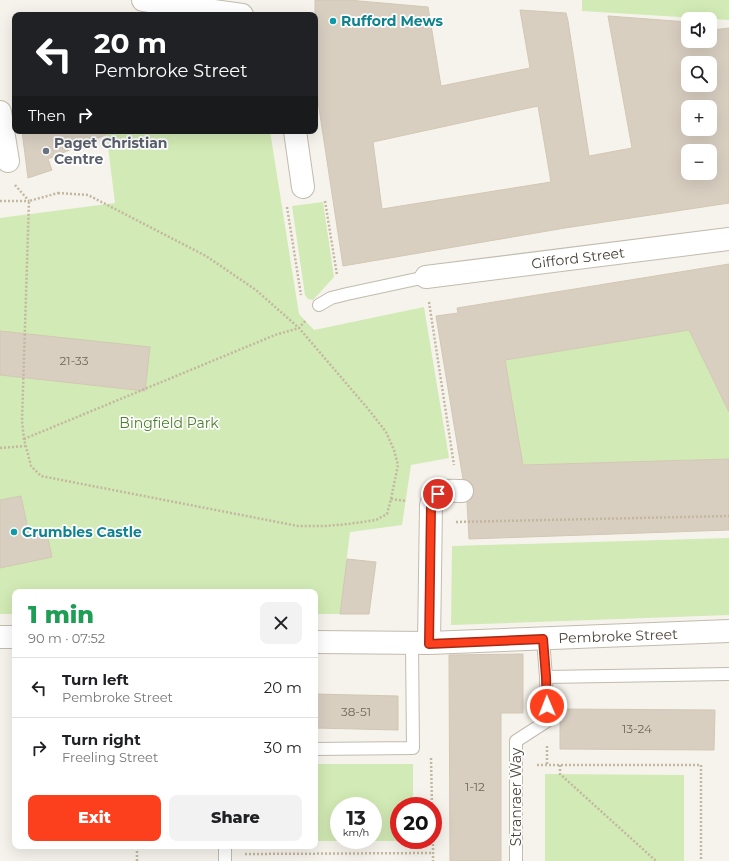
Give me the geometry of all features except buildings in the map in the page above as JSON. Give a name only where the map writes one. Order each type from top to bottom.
[{"type":"street","points":[[143,0],[172,6],[219,12]]},
{"type":"street","points":[[0,112],[8,161]]},
{"type":"street","points":[[295,134],[303,186]]},
{"type":"street","name":"Gifford Street","points":[[426,277],[729,239]]},
{"type":"street","points":[[421,643],[431,505],[433,498],[438,494],[444,492],[462,491]]},
{"type":"street","name":"Pembroke Street","points":[[318,642],[421,643],[729,631]]},
{"type":"street","points":[[0,637],[12,638]]},
{"type":"lane","points":[[319,305],[331,298],[426,277]]},
{"type":"lane","name":"Stranraer Way","points":[[516,861],[516,742],[547,721],[543,639]]},
{"type":"lane","points":[[318,749],[413,748],[421,643]]},
{"type":"lane","points":[[546,677],[729,674]]},
{"type":"path","points":[[302,297],[288,200],[290,194],[297,188],[303,186]]},
{"type":"path","points":[[0,201],[29,201],[58,193],[88,195],[206,256],[256,290],[300,328],[386,432],[394,450],[398,465],[392,499],[387,514],[376,520],[325,526],[298,526],[41,476],[31,466],[25,446],[22,421],[29,201]]},
{"type":"path","points":[[325,199],[336,274],[347,294]]},
{"type":"path","points":[[426,277],[428,300],[454,467]]},
{"type":"path","points":[[24,439],[275,335],[300,328],[308,317]]},
{"type":"path","points":[[0,448],[25,446]]},
{"type":"path","points":[[430,523],[729,516]]},
{"type":"path","points":[[531,765],[700,765],[701,861]]},
{"type":"path","points":[[560,765],[560,774],[656,861]]},
{"type":"path","points":[[137,849],[137,861]]},
{"type":"path","points":[[433,849],[433,861]]},
{"type":"path","points":[[225,854],[433,853]]},
{"type":"green space","points":[[582,0],[729,0],[729,20],[717,19],[717,12],[681,12],[681,17],[582,11]]},
{"type":"green space","name":"Bingfield Park","points":[[106,134],[270,134],[299,314],[314,330],[424,307],[449,458],[411,465],[402,525],[350,532],[340,614],[318,614],[318,589],[12,589],[12,614],[0,614],[0,218],[115,203]]},
{"type":"green space","points":[[323,202],[334,277],[313,300],[308,299],[305,295],[292,206]]},
{"type":"green space","points":[[689,330],[729,412],[729,459],[523,465],[505,360]]},
{"type":"green space","points":[[729,538],[729,615],[451,625],[452,546]]},
{"type":"green space","points":[[318,764],[413,764],[413,797],[390,797],[390,841],[382,841],[382,797],[330,797],[330,841],[318,841]]},
{"type":"green space","points":[[545,774],[684,775],[684,861],[545,861]]},
{"type":"place","name":"Rufford Mews","points":[[333,21]]},
{"type":"place","name":"Paget Christian Centre","points":[[46,151]]},
{"type":"place","name":"Crumbles Castle","points":[[14,532]]},
{"type":"route","points":[[438,494],[433,498],[431,505],[429,644],[543,639],[547,706]]}]
